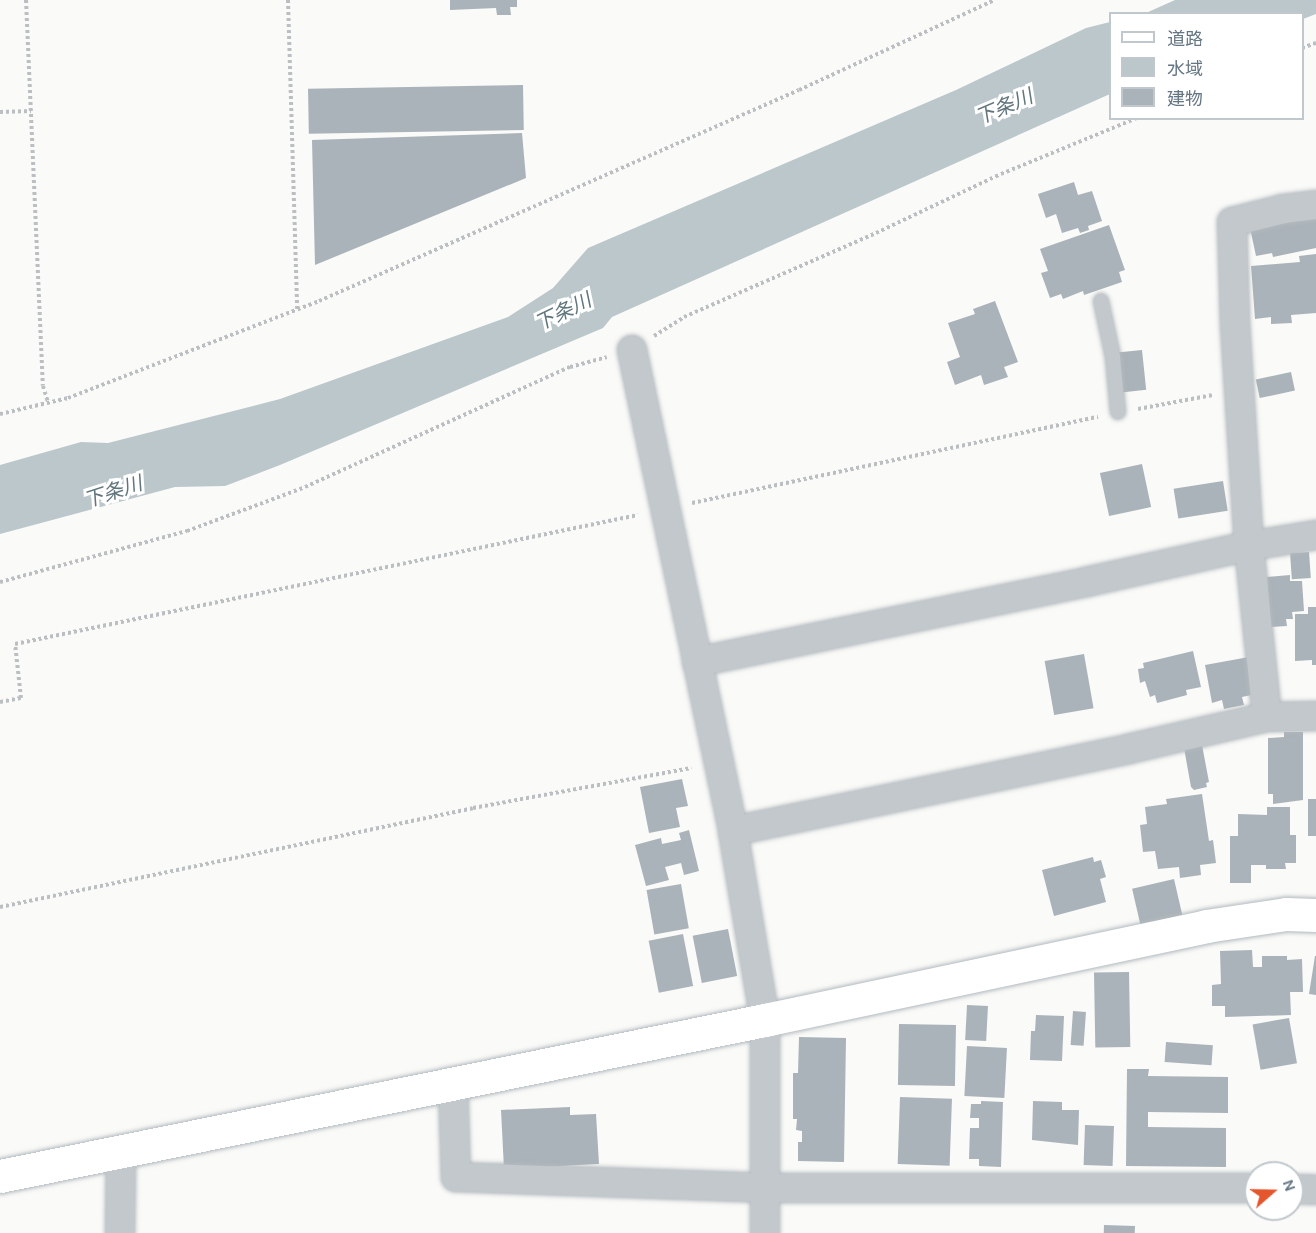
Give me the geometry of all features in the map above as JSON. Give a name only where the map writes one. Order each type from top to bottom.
[{"type":"street","points":[[1267,717],[1249,546],[1235,322],[1232,222],[1316,205]]},
{"type":"street","points":[[632,350],[733,831],[765,1020],[765,1233]]},
{"type":"street","points":[[697,662],[1075,585],[1249,546],[1316,535]]},
{"type":"street","points":[[733,831],[1128,749],[1267,717],[1316,716]]},
{"type":"street","points":[[0,1176],[765,1020],[1206,926],[1286,914],[1316,915]]},
{"type":"street","points":[[453,1083],[456,1177],[765,1188],[1244,1188]]},
{"type":"street","points":[[120,1233],[121,1151]]},
{"type":"lane","points":[[1101,301],[1113,357],[1119,412]]},
{"type":"path","points":[[26,0],[44,386],[48,402]]},
{"type":"path","points":[[288,0],[297,310]]},
{"type":"path","points":[[0,414],[68,398],[297,310],[800,90],[995,0]]},
{"type":"path","points":[[0,112],[31,111]]},
{"type":"path","points":[[0,582],[198,527],[305,487],[570,367],[632,350],[684,317],[876,233],[1001,174],[1132,120]]},
{"type":"path","points":[[0,702],[21,698],[15,644],[1119,412],[1240,390]]},
{"type":"path","points":[[0,907],[473,808],[719,763]]},
{"type":"water","points":[[1175,0],[1316,0],[1316,14],[1304,19],[1304,12],[1148,12]]},
{"type":"water","name":"下条川","points":[[1109,22],[1109,94],[612,317],[603,328],[280,465],[225,486],[175,487],[0,534],[0,465],[81,442],[108,443],[280,399],[508,317],[553,288],[588,248],[956,90],[1086,28]]},
{"type":"building","points":[[450,0],[517,0],[517,7],[510,7],[511,15],[497,15],[496,8],[450,10]]},
{"type":"building","points":[[523,85],[524,130],[309,134],[308,89]]},
{"type":"building","points":[[522,133],[526,178],[315,265],[312,140]]},
{"type":"building","points":[[1074,182],[1078,195],[1092,191],[1102,221],[1088,226],[1089,230],[1080,233],[1078,228],[1062,233],[1056,214],[1046,218],[1038,194]]},
{"type":"building","points":[[1316,215],[1316,248],[1273,257],[1272,253],[1256,256],[1250,228]]},
{"type":"building","points":[[1109,225],[1125,270],[1119,272],[1122,282],[1084,295],[1083,291],[1063,299],[1061,294],[1050,298],[1041,273],[1048,271],[1040,249]]},
{"type":"building","points":[[1316,254],[1316,313],[1291,315],[1292,323],[1271,324],[1271,317],[1255,319],[1251,266],[1300,262],[1299,256]]},
{"type":"building","points":[[995,301],[1018,362],[1004,367],[1008,377],[984,385],[981,375],[955,385],[947,362],[960,357],[948,323],[975,314],[973,309]]},
{"type":"building","points":[[1142,350],[1146,390],[1121,392],[1117,353]]},
{"type":"building","points":[[1291,372],[1295,391],[1260,398],[1256,379]]},
{"type":"building","points":[[1142,464],[1151,507],[1109,516],[1100,473]]},
{"type":"building","points":[[1223,481],[1228,511],[1178,518],[1174,489]]},
{"type":"building","points":[[1309,552],[1311,578],[1292,579],[1290,553]]},
{"type":"building","points":[[1290,575],[1290,581],[1302,581],[1304,611],[1292,612],[1293,619],[1286,619],[1287,626],[1271,627],[1267,577]]},
{"type":"building","points":[[1308,607],[1316,607],[1316,665],[1312,665],[1312,660],[1295,661],[1295,614],[1308,614]]},
{"type":"building","points":[[1193,651],[1201,687],[1186,690],[1187,695],[1157,703],[1155,695],[1150,697],[1145,681],[1140,683],[1138,669],[1144,668],[1143,663]]},
{"type":"building","points":[[1084,654],[1094,708],[1054,715],[1045,661]]},
{"type":"building","points":[[1249,657],[1256,694],[1242,697],[1244,705],[1224,709],[1222,700],[1212,703],[1205,665]]},
{"type":"building","points":[[1284,732],[1303,732],[1303,800],[1273,804],[1273,794],[1268,794],[1268,738],[1284,737]]},
{"type":"building","points":[[1202,745],[1209,782],[1206,783],[1207,787],[1194,790],[1191,787],[1184,748]]},
{"type":"building","points":[[682,779],[688,806],[676,808],[680,827],[649,833],[640,787]]},
{"type":"building","points":[[1202,794],[1209,841],[1213,840],[1216,863],[1200,865],[1201,875],[1180,878],[1179,867],[1158,869],[1155,851],[1143,852],[1140,825],[1147,824],[1145,807],[1167,804],[1166,799]]},
{"type":"building","points":[[1308,799],[1316,799],[1316,836],[1308,836]]},
{"type":"building","points":[[1267,807],[1290,807],[1290,835],[1296,835],[1296,863],[1285,863],[1286,869],[1266,869],[1266,865],[1251,865],[1251,883],[1230,883],[1230,836],[1238,836],[1238,814],[1267,815]]},
{"type":"building","points":[[689,830],[699,871],[684,875],[681,863],[665,867],[669,880],[646,886],[635,845],[661,838],[662,844],[681,840],[679,833]]},
{"type":"building","points":[[1093,857],[1094,862],[1101,860],[1106,877],[1100,879],[1106,902],[1054,916],[1042,870]]},
{"type":"building","points":[[1174,879],[1182,915],[1140,925],[1132,889]]},
{"type":"building","points":[[681,884],[689,928],[654,934],[647,890]]},
{"type":"building","points":[[728,929],[737,976],[702,983],[693,936]]},
{"type":"building","points":[[683,934],[693,986],[659,993],[649,941]]},
{"type":"building","points":[[1252,950],[1253,967],[1262,967],[1262,956],[1287,956],[1287,960],[1302,959],[1303,992],[1290,992],[1291,1015],[1225,1017],[1225,1006],[1212,1006],[1212,985],[1221,984],[1220,951]]},
{"type":"building","points":[[1316,956],[1316,995],[1309,994]]},
{"type":"building","points":[[1129,972],[1130,1047],[1095,1048],[1094,973]]},
{"type":"building","points":[[967,1005],[988,1006],[986,1041],[965,1040]]},
{"type":"building","points":[[1073,1011],[1086,1012],[1084,1046],[1071,1045]]},
{"type":"building","points":[[1036,1015],[1064,1016],[1062,1061],[1030,1060],[1031,1031],[1035,1031]]},
{"type":"building","points":[[1289,1018],[1297,1063],[1261,1070],[1253,1024]]},
{"type":"building","points":[[899,1024],[956,1025],[955,1086],[898,1085]]},
{"type":"building","points":[[799,1037],[846,1038],[844,1162],[798,1161],[798,1142],[802,1142],[802,1131],[796,1130],[797,1119],[793,1119],[793,1073],[798,1073]]},
{"type":"building","points":[[1166,1042],[1213,1045],[1211,1065],[1165,1062]]},
{"type":"building","points":[[967,1046],[1007,1048],[1004,1098],[964,1096]]},
{"type":"building","points":[[1127,1069],[1149,1069],[1148,1076],[1228,1077],[1228,1113],[1148,1112],[1148,1127],[1226,1128],[1226,1167],[1126,1166]]},
{"type":"building","points":[[900,1097],[952,1099],[950,1166],[898,1164]]},
{"type":"building","points":[[981,1101],[1003,1102],[1001,1167],[979,1166],[979,1159],[969,1159],[970,1128],[979,1128],[979,1118],[970,1118],[971,1104],[981,1104]]},
{"type":"building","points":[[1033,1101],[1062,1102],[1062,1110],[1079,1110],[1078,1145],[1032,1140]]},
{"type":"building","points":[[570,1107],[570,1115],[596,1114],[599,1164],[504,1169],[501,1110]]},
{"type":"building","points":[[1085,1125],[1114,1126],[1113,1166],[1084,1165]]},
{"type":"building","points":[[1104,1225],[1135,1226],[1135,1233],[1104,1233]]}]
